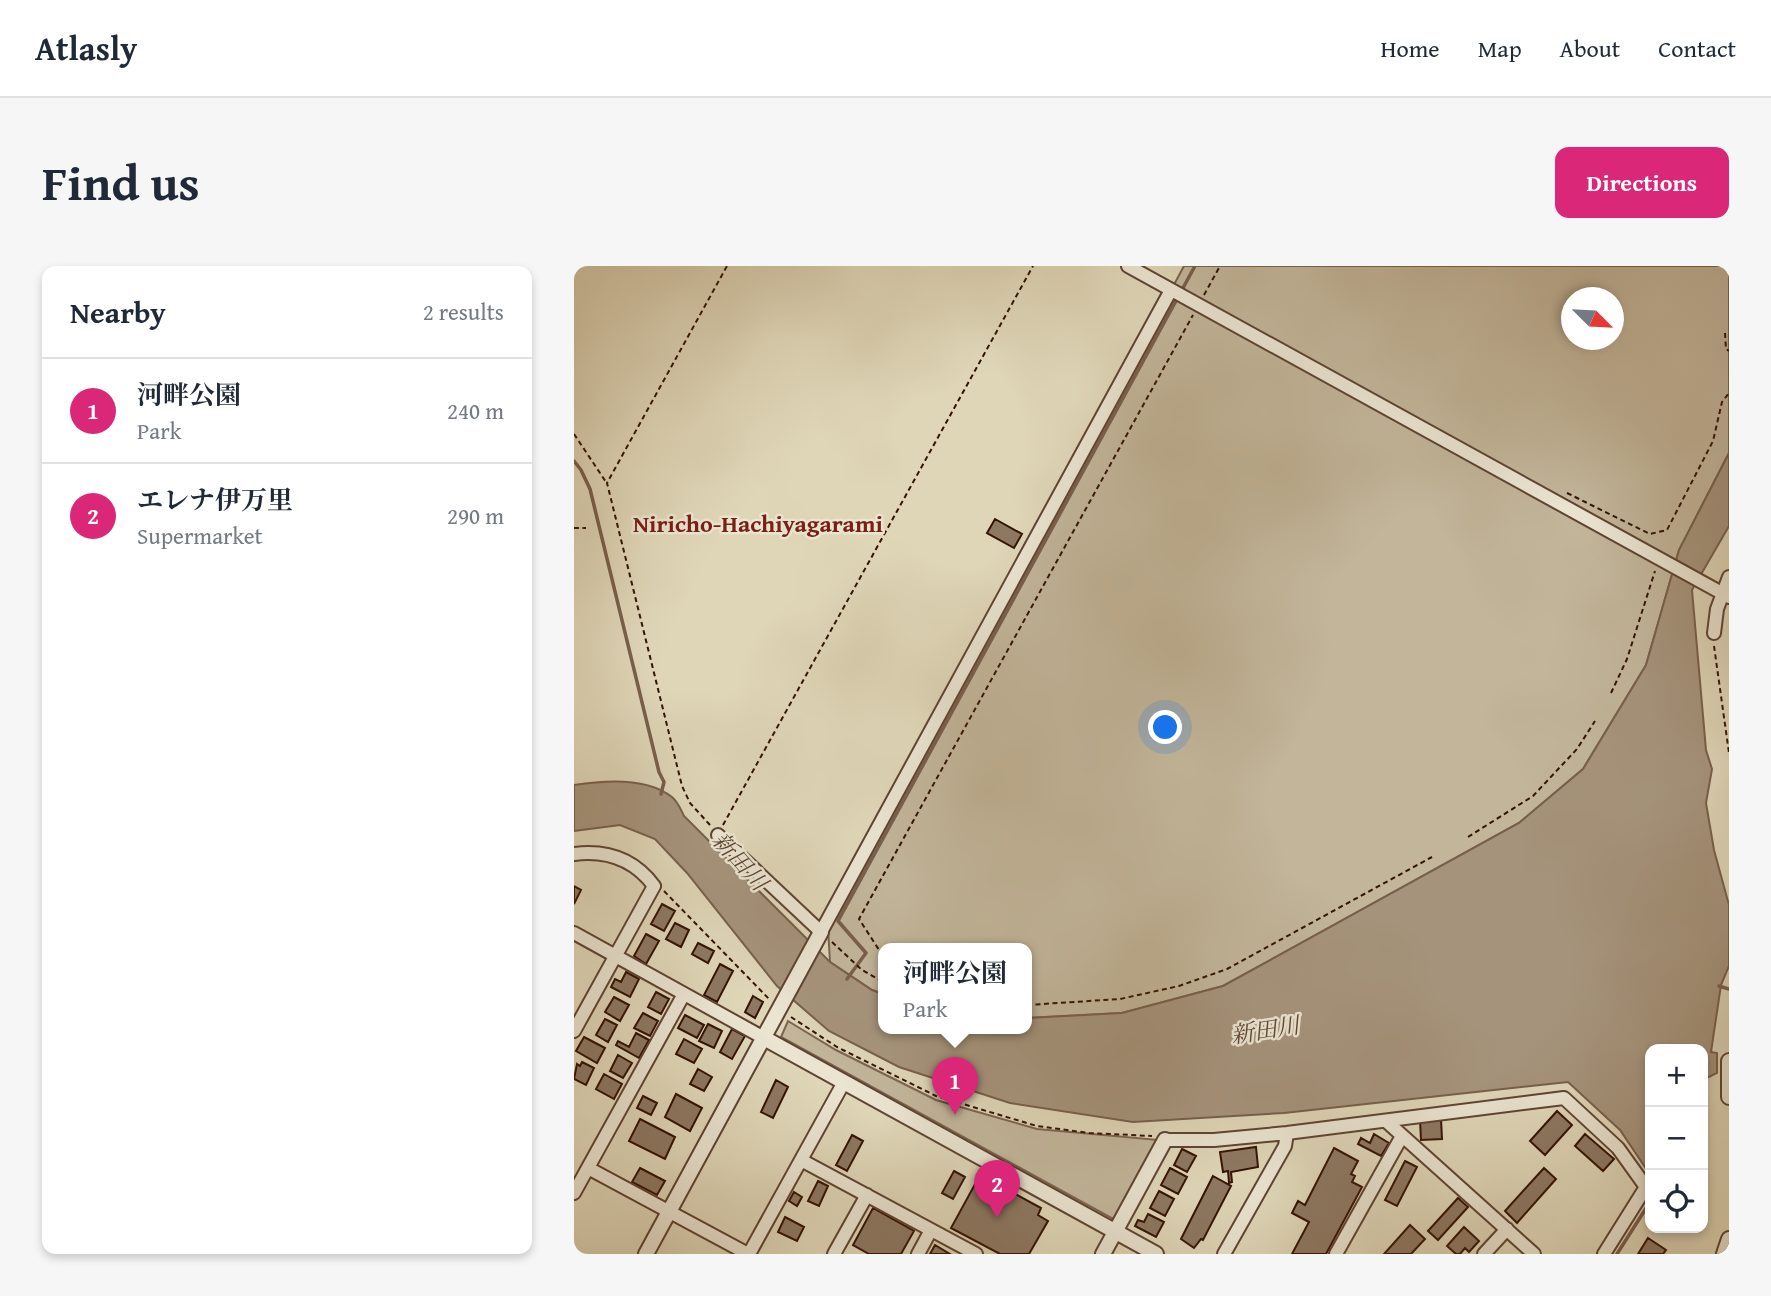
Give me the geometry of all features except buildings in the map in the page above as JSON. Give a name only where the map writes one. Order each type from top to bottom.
[{"type":"street","points":[[1128,266],[1658,560],[1721,592]]},
{"type":"street","points":[[646,1254],[1171,290]]},
{"type":"street","points":[[1714,633],[1721,592],[1729,578]]},
{"type":"street","points":[[718,835],[821,932]]},
{"type":"street","points":[[574,854],[593,852],[618,856],[645,874],[654,886],[574,1031]]},
{"type":"street","points":[[574,933],[1156,1254]]},
{"type":"street","points":[[574,1193],[684,994]]},
{"type":"street","points":[[1728,1090],[1729,1061]]},
{"type":"street","points":[[588,1168],[749,1254],[844,1082]]},
{"type":"street","points":[[1103,1254],[1165,1140],[1213,1140],[1287,1133],[1564,1098],[1618,1148],[1646,1188],[1604,1254]]},
{"type":"street","points":[[1386,1121],[1534,1254]]},
{"type":"street","points":[[1224,1254],[1285,1146],[1287,1133]]},
{"type":"street","points":[[1336,1254],[1402,1136]]},
{"type":"street","points":[[801,1160],[976,1254]]},
{"type":"street","points":[[834,1254],[867,1195]]},
{"type":"street","points":[[1485,1254],[1507,1229]]},
{"type":"street","points":[[918,1254],[931,1230]]},
{"type":"street","points":[[1724,1254],[1729,1239]]},
{"type":"path","points":[[607,484],[727,266]]},
{"type":"path","points":[[574,434],[607,484],[682,786],[690,803],[718,835],[1033,266]]},
{"type":"path","points":[[878,948],[859,919],[1220,266]]},
{"type":"path","points":[[1725,333],[1726,349],[1729,351]]},
{"type":"path","points":[[1558,488],[1650,534],[1667,530],[1713,441],[1722,402],[1729,393]]},
{"type":"path","points":[[574,528],[586,528]]},
{"type":"path","points":[[1611,693],[1627,659],[1658,560]]},
{"type":"path","points":[[1714,633],[1715,663],[1729,753]]},
{"type":"path","points":[[1468,837],[1533,796],[1577,749],[1595,721]]},
{"type":"path","points":[[1032,1005],[1120,999],[1179,986],[1227,970],[1432,856]]},
{"type":"path","points":[[654,886],[662,889],[779,1009],[837,1047],[936,1096],[1037,1126],[1089,1133],[1158,1136],[1165,1140]]},
{"type":"path","points":[[821,932],[851,961],[878,979]]},
{"type":"shaded area","points":[[1184,266],[1729,266],[1729,453],[1679,550],[1646,665],[1583,769],[1519,823],[1223,986],[1122,1013],[1032,1018],[1032,943],[878,943],[878,992],[830,962],[828,928]]},
{"type":"shaded area","points":[[788,1021],[836,1050],[936,1100],[1037,1129],[1159,1140],[1115,1220],[781,1037]]},
{"type":"water","name":"新田川","points":[[1729,453],[1729,526],[1692,590],[1706,750],[1712,769],[1706,803],[1714,850],[1729,905],[1729,966],[1721,985],[1711,1052],[1717,1053],[1717,1073],[1708,1078],[1708,1044],[1645,1044],[1645,1167],[1620,1130],[1568,1082],[1284,1113],[1133,1122],[1010,1103],[899,1067],[829,1031],[777,986],[687,873],[655,839],[620,825],[574,831],[574,785],[612,781],[638,783],[662,791],[672,797],[684,816],[830,962],[878,992],[878,1034],[1032,1034],[1032,1018],[1122,1013],[1223,986],[1519,823],[1583,769],[1646,665],[1679,550]]},
{"type":"waterway","points":[[847,979],[866,953],[838,921],[1195,266]]},
{"type":"waterway","points":[[574,461],[590,489],[659,772],[664,782],[661,794]]},
{"type":"waterway","points":[[1719,986],[1729,989]]},
{"type":"waterway","points":[[1617,1254],[1645,1210]]},
{"type":"place","name":"河畔公園","points":[[955,1115]]},
{"type":"place","name":"エレナ伊万里","points":[[997,1218]]},
{"type":"district","name":"Niricho-Hachiyagarami","points":[[758,524]]}]
